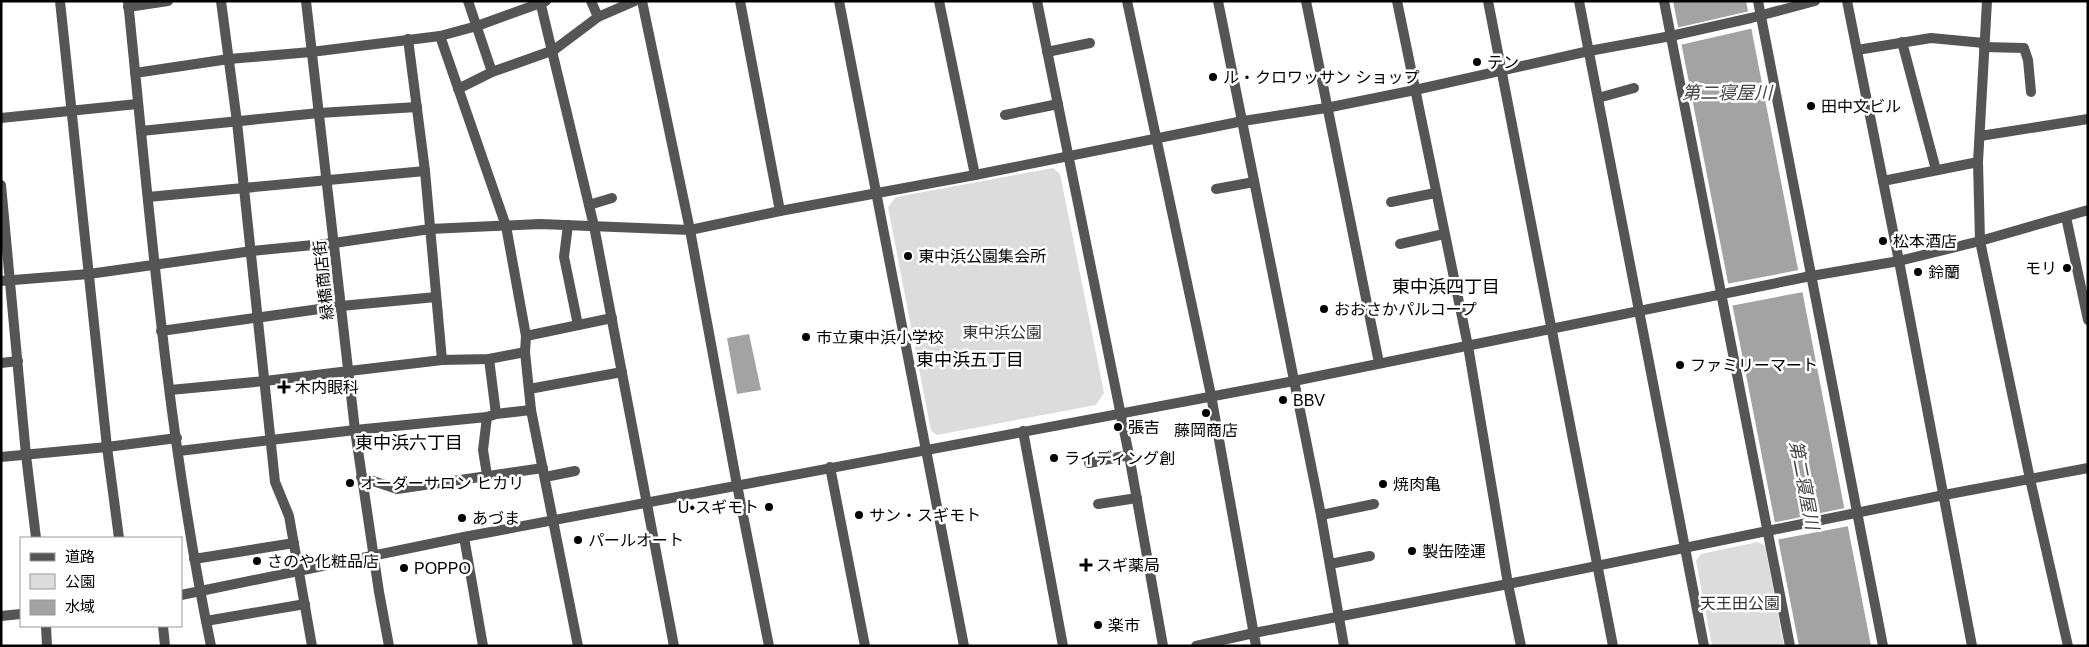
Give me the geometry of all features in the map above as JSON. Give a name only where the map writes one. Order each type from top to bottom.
[{"type":"street","points":[[60,1],[107,447],[119,537]]},
{"type":"street","points":[[168,1],[128,4],[161,331],[194,559],[211,646]]},
{"type":"street","points":[[221,1],[252,251],[256,318],[265,381],[275,482],[290,516],[312,646]]},
{"type":"street","name":"緑橋商店街","points":[[306,1],[361,478],[390,646]]},
{"type":"street","points":[[468,1],[492,72]]},
{"type":"street","points":[[591,1],[598,17]]},
{"type":"street","points":[[458,89],[492,72],[554,50],[598,17],[635,1]]},
{"type":"street","points":[[642,1],[690,230],[736,485],[768,646]]},
{"type":"street","points":[[740,1],[780,211]]},
{"type":"street","points":[[839,1],[964,646]]},
{"type":"street","points":[[939,1],[975,175]]},
{"type":"street","points":[[1037,1],[1129,455],[1163,646]]},
{"type":"street","points":[[1128,1],[1211,395],[1256,646]]},
{"type":"street","points":[[1218,1],[1321,515],[1344,646]]},
{"type":"street","points":[[1306,1],[1326,108],[1379,363]]},
{"type":"street","points":[[1397,1],[1468,346],[1508,584],[1521,646]]},
{"type":"street","points":[[1488,1],[1613,646]]},
{"type":"street","points":[[1579,1],[1704,646]]},
{"type":"street","points":[[1664,1],[1674,35],[1725,294],[1790,646]]},
{"type":"street","points":[[1758,1],[1756,17],[1851,515],[1883,646]]},
{"type":"street","points":[[6,280],[89,274],[430,229],[568,225],[690,230],[1243,121],[1326,108],[1415,90],[1589,51],[1756,17],[1816,1]]},
{"type":"street","points":[[1847,1],[1899,261],[1972,646]]},
{"type":"street","points":[[1987,1],[1978,162],[1980,241],[2030,479],[2068,646]]},
{"type":"street","points":[[135,73],[229,59],[312,52],[440,36],[477,26],[542,2],[594,226],[645,502],[674,646]]},
{"type":"street","points":[[440,36],[506,226],[526,336],[525,352],[531,410],[578,646]]},
{"type":"street","points":[[1857,50],[1931,38],[2024,48],[2028,60],[2031,92]]},
{"type":"street","points":[[408,39],[425,171],[442,360]]},
{"type":"street","points":[[1902,42],[1936,170]]},
{"type":"street","points":[[1047,52],[1090,43]]},
{"type":"street","points":[[1598,98],[1634,88]]},
{"type":"street","points":[[1,118],[138,104]]},
{"type":"street","points":[[1006,115],[1058,104]]},
{"type":"street","points":[[141,132],[318,113],[417,107]]},
{"type":"street","points":[[1980,136],[2088,119]]},
{"type":"street","points":[[1882,181],[1978,162]]},
{"type":"street","points":[[148,197],[425,171]]},
{"type":"street","points":[[1216,189],[1254,182]]},
{"type":"street","points":[[1,185],[6,280],[18,361],[26,455],[36,537]]},
{"type":"street","points":[[1391,202],[1435,193]]},
{"type":"street","points":[[589,205],[612,198]]},
{"type":"street","points":[[182,595],[464,537],[926,448],[1294,380],[1899,261],[1980,241],[2088,210]]},
{"type":"street","points":[[2066,217],[2088,320]]},
{"type":"street","points":[[568,225],[564,257],[578,324]]},
{"type":"street","points":[[1400,244],[1444,234]]},
{"type":"street","points":[[161,331],[341,306],[436,297]]},
{"type":"street","points":[[526,336],[612,318]]},
{"type":"street","points":[[170,390],[348,372],[442,360],[489,359],[525,352]]},
{"type":"street","points":[[486,475],[483,450],[492,416],[489,359]]},
{"type":"street","points":[[1,363],[18,361]]},
{"type":"street","points":[[529,388],[622,372]]},
{"type":"street","points":[[179,451],[531,410]]},
{"type":"street","points":[[1023,430],[1063,646]]},
{"type":"street","points":[[1,457],[177,438]]},
{"type":"street","points":[[1089,463],[1129,455]]},
{"type":"street","points":[[830,467],[865,646]]},
{"type":"street","points":[[1196,646],[1338,616],[1508,584],[1596,564],[1851,515],[1944,494],[2088,468]]},
{"type":"street","points":[[361,478],[397,489],[486,475],[575,471]]},
{"type":"street","points":[[1098,504],[1137,498]]},
{"type":"street","points":[[1321,515],[1374,504]]},
{"type":"street","points":[[464,537],[483,646]]},
{"type":"street","points":[[194,559],[294,543]]},
{"type":"street","points":[[1330,564],[1370,556]]},
{"type":"street","points":[[206,620],[305,604]]},
{"type":"street","points":[[1,616],[20,614]]},
{"type":"street","points":[[46,627],[47,646]]},
{"type":"street","points":[[163,627],[165,646]]},
{"type":"green space","name":"東中浜公園","points":[[1053,168],[1060,174],[1104,393],[1096,405],[937,435],[931,431],[888,207],[896,197]]},
{"type":"green space","name":"天王田公園","points":[[1758,542],[1765,546],[1784,646],[1712,646],[1696,561],[1701,554]]},
{"type":"water","name":"第二寝屋川","points":[[1673,1],[1746,1],[1871,646],[1799,646]]},
{"type":"water","points":[[749,334],[761,390],[737,394],[727,338]]},
{"type":"pier","points":[[1750,11],[1754,28],[1680,45],[1676,28]]},
{"type":"pier","points":[[1799,270],[1803,292],[1730,306],[1726,284]]},
{"type":"pier","points":[[1845,508],[1849,526],[1776,540],[1772,523]]},
{"type":"place","name":"テン","points":[[1477,62]]},
{"type":"place","name":"ル・クロワッサン ショップ","points":[[1213,77]]},
{"type":"place","name":"田中文ビル","points":[[1811,106]]},
{"type":"place","name":"松本酒店","points":[[1883,241]]},
{"type":"place","name":"東中浜公園集会所","points":[[908,256]]},
{"type":"place","name":"モリ","points":[[2067,268]]},
{"type":"place","name":"鈴蘭","points":[[1918,272]]},
{"type":"place","name":"おおさかパルコープ","points":[[1324,309]]},
{"type":"place","name":"市立東中浜小学校","points":[[806,337]]},
{"type":"place","name":"ファミリーマート","points":[[1680,365]]},
{"type":"place","name":"木内眼科","points":[[284,387]]},
{"type":"place","name":"BBV","points":[[1283,400]]},
{"type":"place","name":"藤岡商店","points":[[1206,413]]},
{"type":"place","name":"張吉","points":[[1118,427]]},
{"type":"place","name":"ライディング創","points":[[1054,458]]},
{"type":"place","name":"オーダーサロン ヒカリ","points":[[350,483]]},
{"type":"place","name":"焼肉亀","points":[[1383,484]]},
{"type":"place","name":"U•スギモト","points":[[769,507]]},
{"type":"place","name":"サン・スギモト","points":[[859,515]]},
{"type":"place","name":"あづま","points":[[462,518]]},
{"type":"place","name":"パールオート","points":[[578,540]]},
{"type":"place","name":"製缶陸運","points":[[1412,551]]},
{"type":"place","name":"さのや化粧品店","points":[[257,561]]},
{"type":"place","name":"スギ薬局","points":[[1086,565]]},
{"type":"place","name":"POPPO","points":[[404,568]]},
{"type":"place","name":"楽市","points":[[1098,625]]},
{"type":"district","name":"東中浜四丁目","points":[[1446,287]]},
{"type":"district","name":"東中浜五丁目","points":[[970,360]]},
{"type":"district","name":"東中浜六丁目","points":[[409,443]]}]
